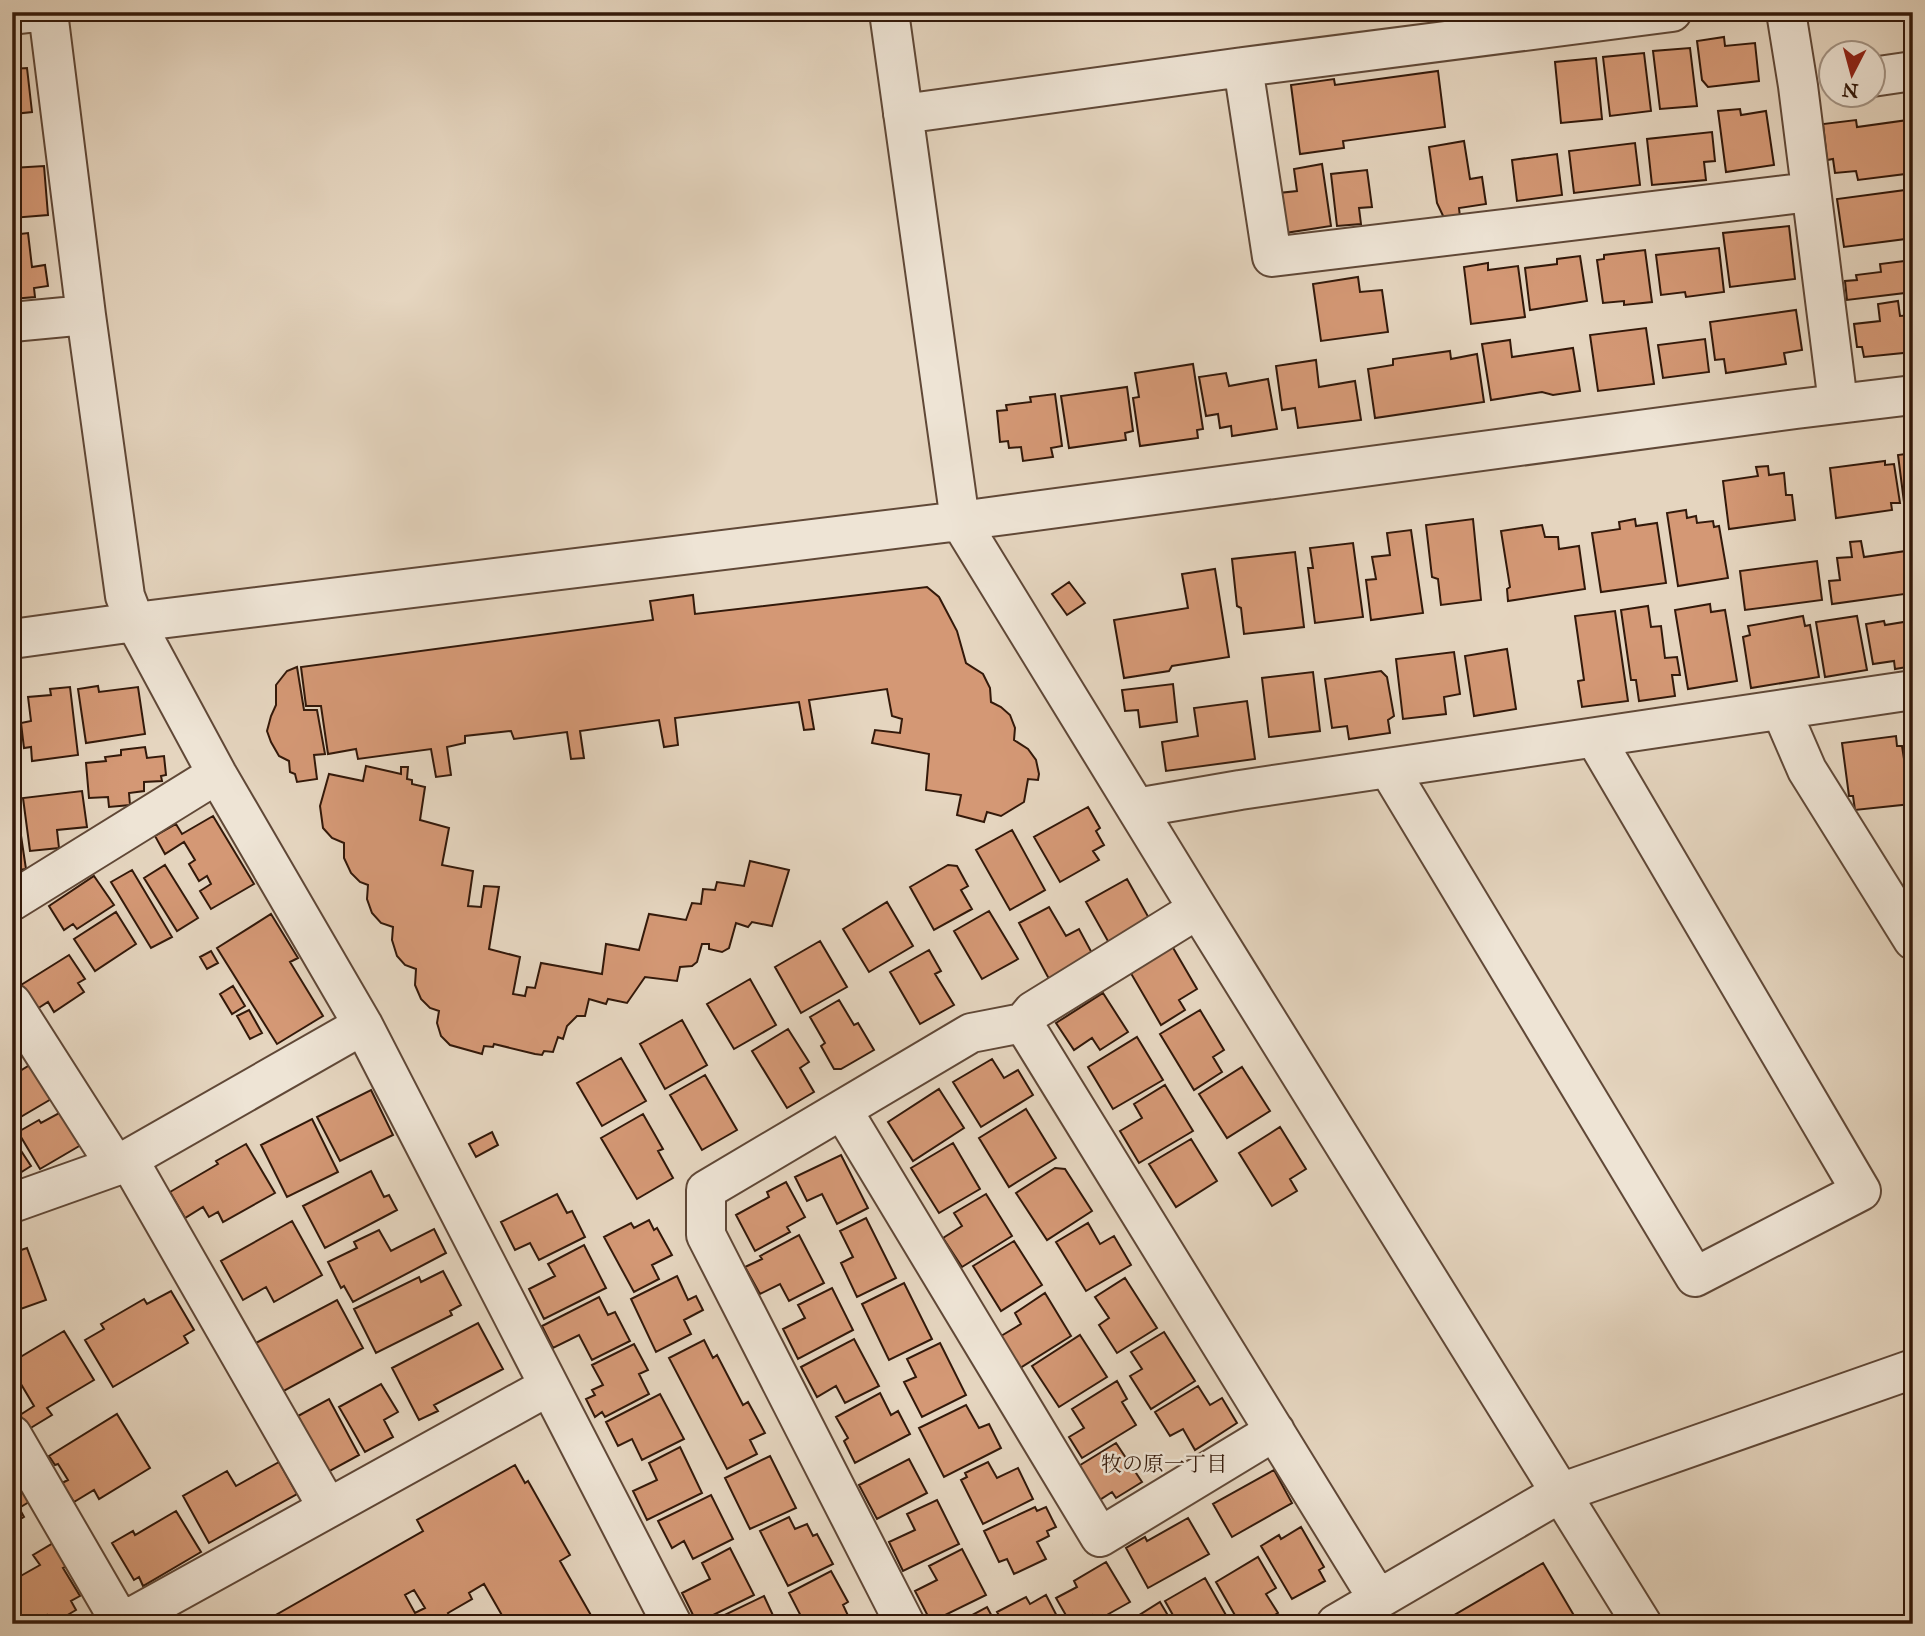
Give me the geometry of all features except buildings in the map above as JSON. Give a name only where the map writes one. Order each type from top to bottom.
[{"type":"street","points":[[12,15],[38,12]]},
{"type":"street","points":[[48,12],[125,596],[135,622],[217,774],[363,1025],[672,1624]]},
{"type":"street","points":[[889,12],[960,522],[1642,1624]]},
{"type":"street","points":[[903,114],[1672,12]]},
{"type":"street","points":[[1786,12],[1814,84],[1810,192],[1838,403]]},
{"type":"street","points":[[1243,67],[1272,257],[1810,192]]},
{"type":"street","points":[[1886,75],[1913,71]]},
{"type":"street","points":[[12,322],[86,315]]},
{"type":"street","points":[[12,639],[960,522],[1913,395]]},
{"type":"street","points":[[1136,808],[1240,790],[1913,690]]},
{"type":"street","points":[[1782,710],[1807,770],[1913,940]]},
{"type":"street","points":[[1388,768],[1695,1277],[1861,1191],[1595,738]]},
{"type":"street","points":[[12,901],[217,774]]},
{"type":"street","points":[[905,1624],[706,1235],[706,1190],[971,1033],[1023,1023],[1033,1010],[1198,909]]},
{"type":"street","points":[[12,1003],[122,1162],[328,1508]]},
{"type":"street","points":[[1023,1023],[1378,1600]]},
{"type":"street","points":[[12,1203],[122,1162],[363,1025]]},
{"type":"street","points":[[843,1111],[1100,1537],[1275,1431]]},
{"type":"street","points":[[1336,1624],[1560,1493],[1913,1369]]},
{"type":"street","points":[[12,1435],[120,1623],[549,1386]]},
{"type":"district","name":"牧の原一丁目","points":[[1164,1464]]}]
